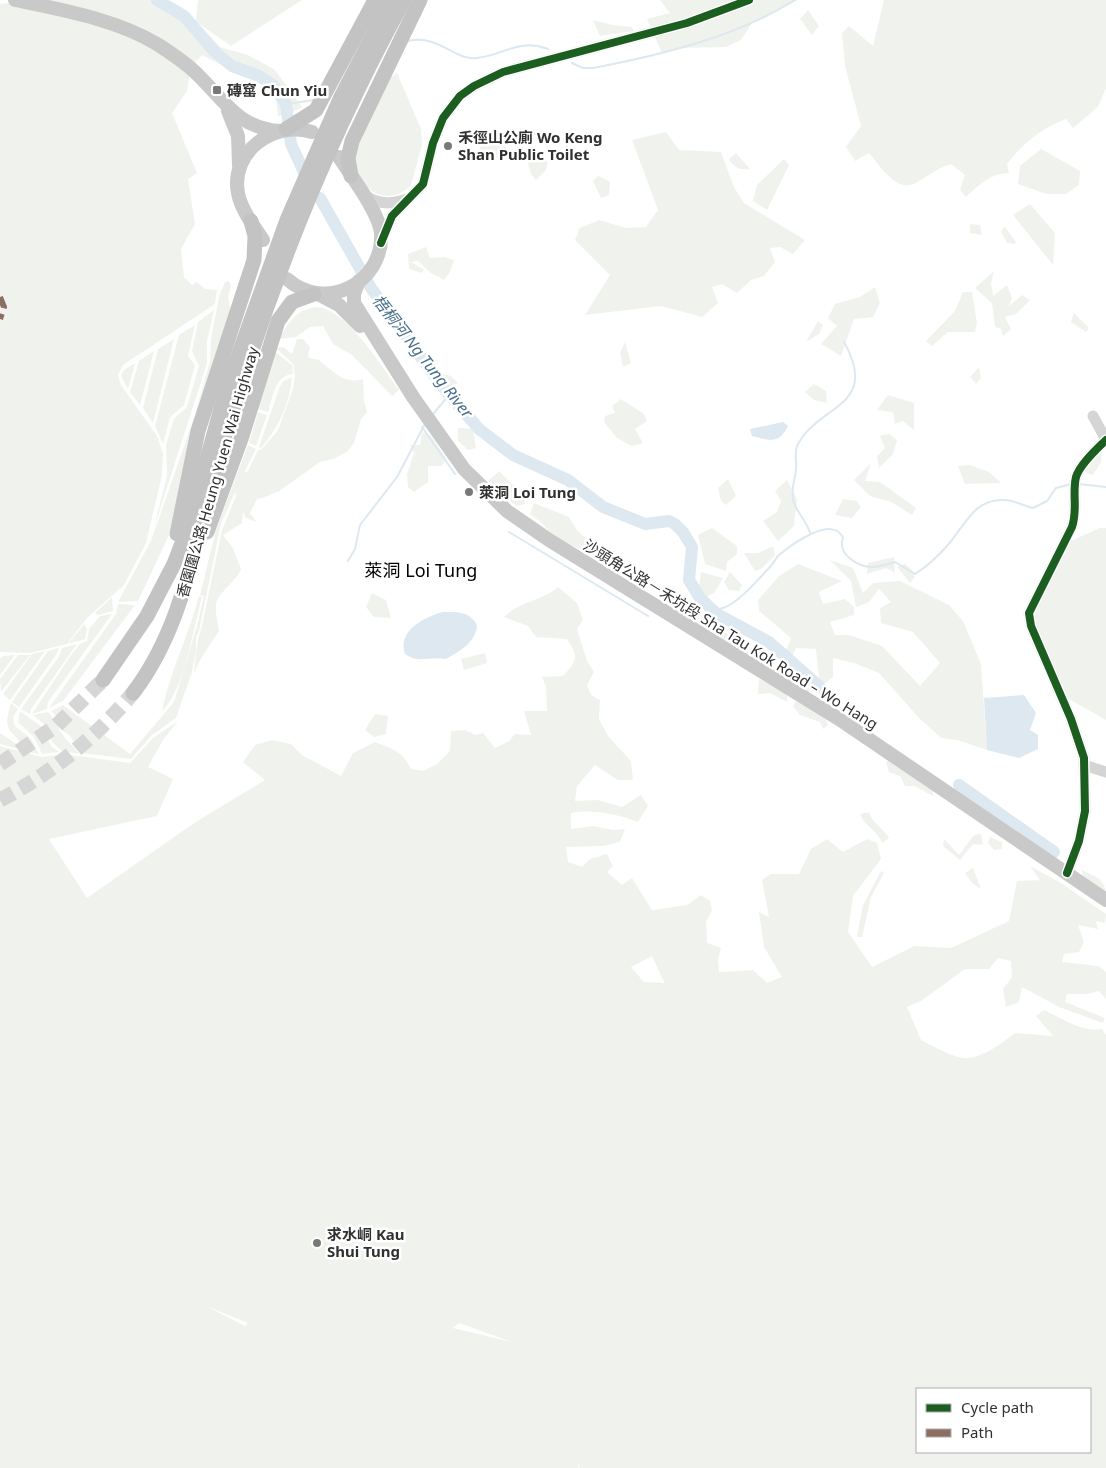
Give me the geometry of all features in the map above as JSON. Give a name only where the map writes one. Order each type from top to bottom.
[{"type":"highway","points":[[289,130],[311,114],[321,102],[375,0]]},
{"type":"highway","name":"香園圍公路 Heung Yuen Wai Highway","points":[[133,693],[165,642],[180,604],[250,338],[284,228],[313,158],[391,0]]},
{"type":"highway","name":"香園圍公路 Heung Yuen Wai Highway","points":[[103,680],[136,634],[166,582],[188,528],[214,430],[250,338],[326,158],[404,0]]},
{"type":"highway","points":[[351,176],[348,158],[350,147],[420,0]]},
{"type":"highway","points":[[166,582],[195,443],[254,260],[254,236],[251,221]]},
{"type":"highway","points":[[192,562],[215,514],[278,322],[292,302],[316,294]]},
{"type":"main road","points":[[15,0],[109,24],[150,40],[187,65],[226,106],[248,124],[289,130]]},
{"type":"main road","points":[[226,106],[238,136],[239,168],[237,192],[251,221],[263,240]]},
{"type":"main road","points":[[239,168],[249,150],[289,130]]},
{"type":"main road","points":[[316,294],[333,293],[354,288],[371,270],[380,246],[378,223],[339,157]]},
{"type":"main road","name":"沙頭角公路－禾坑段 Sha Tau Kok Road – Wo Hang","points":[[287,279],[296,286],[344,309],[382,350]]},
{"type":"main road","name":"沙頭角公路－禾坑段 Sha Tau Kok Road – Wo Hang","points":[[354,288],[357,311],[428,420],[470,476],[523,523],[839,719],[1106,900]]},
{"type":"street","points":[[380,246],[392,216],[424,184],[433,143],[443,118],[460,96],[480,81],[503,72],[687,23],[749,0]]},
{"type":"street","points":[[360,190],[371,199],[382,203],[392,203],[411,198]]},
{"type":"street","points":[[1067,873],[1079,841],[1085,811],[1084,758],[1071,719],[1031,626],[1028,612],[1076,517],[1076,484],[1079,471],[1106,440],[1093,416]]},
{"type":"street","points":[[1084,765],[1106,772]]},
{"type":"shaded area","points":[[39,0],[163,0],[169,1],[196,21],[198,0],[302,0],[231,46],[198,23],[220,47],[248,55],[275,70],[302,107],[293,112],[278,116],[276,97],[258,78],[244,77],[202,55],[191,67],[187,91],[172,113],[197,173],[188,179],[195,224],[181,249],[184,277],[192,285],[197,282],[205,289],[217,290],[215,304],[123,365],[118,375],[121,385],[157,436],[163,453],[162,475],[146,543],[124,585],[87,618],[67,644],[30,653],[0,652],[0,4]]},
{"type":"shaded area","points":[[660,0],[798,0],[752,23],[741,40],[726,47],[680,48],[662,53],[647,19],[670,13]]},
{"type":"shaded area","points":[[884,0],[1106,0],[1106,88],[1098,107],[1073,128],[1066,119],[1041,131],[1026,143],[1007,164],[1009,173],[991,177],[966,197],[960,190],[965,175],[951,164],[916,183],[902,185],[895,182],[883,171],[869,153],[855,161],[846,147],[861,126],[845,66],[842,33],[849,26],[873,46]]},
{"type":"shaded area","points":[[808,10],[819,26],[812,35],[800,19]]},
{"type":"shaded area","points":[[593,20],[632,27],[634,31],[600,36]]},
{"type":"shaded area","points":[[397,73],[421,129],[422,145],[411,185],[397,194],[384,196],[374,193],[364,184],[357,172],[354,158],[361,134],[389,75],[393,76]]},
{"type":"shaded area","points":[[666,132],[679,150],[721,152],[734,187],[744,203],[805,240],[793,254],[780,247],[770,248],[775,262],[764,276],[751,280],[737,293],[722,284],[712,287],[718,303],[702,317],[661,306],[585,315],[610,275],[575,240],[580,228],[599,220],[626,228],[646,227],[658,210],[632,140]]},
{"type":"shaded area","points":[[488,134],[501,140],[506,152],[504,157],[486,159],[478,157],[480,148],[476,139],[480,135]]},
{"type":"shaded area","points":[[1041,149],[1080,171],[1079,185],[1066,194],[1046,194],[1018,184],[1020,166]]},
{"type":"shaded area","points":[[736,153],[750,169],[740,169],[733,164],[729,159]]},
{"type":"shaded area","points":[[539,159],[548,162],[546,170],[536,180],[531,174],[528,163]]},
{"type":"shaded area","points":[[784,159],[789,165],[767,210],[753,201],[757,185]]},
{"type":"shaded area","points":[[598,176],[610,182],[609,195],[601,198],[593,181]]},
{"type":"shaded area","points":[[1030,204],[1055,233],[1053,265],[1013,215]]},
{"type":"shaded area","points":[[970,224],[980,225],[982,235],[970,233]]},
{"type":"shaded area","points":[[1004,226],[1016,242],[1015,244],[1007,243],[1001,232]]},
{"type":"shaded area","points":[[426,247],[430,258],[445,257],[454,260],[450,272],[444,280],[431,273],[418,261],[411,262],[424,270],[422,273],[409,269],[408,254]]},
{"type":"shaded area","points":[[994,271],[991,284],[993,296],[1007,285],[1012,298],[1009,306],[1022,295],[1030,300],[1016,314],[1005,317],[1011,329],[1003,336],[1001,329],[995,327],[992,303],[975,288]]},
{"type":"shaded area","points":[[229,281],[231,286],[228,297],[231,312],[192,437],[169,535],[138,601],[118,602],[151,541],[195,415],[210,361],[211,339],[219,297],[225,282]]},
{"type":"shaded area","points":[[875,287],[880,303],[873,317],[854,319],[841,356],[821,344],[837,326],[828,318],[835,304],[860,297]]},
{"type":"shaded area","points":[[963,292],[972,292],[977,323],[975,332],[948,332],[932,346],[926,341],[955,311]]},
{"type":"shaded area","points":[[316,307],[327,310],[339,317],[351,328],[399,390],[392,396],[352,355],[333,344],[323,326],[310,327],[296,337],[279,339],[290,322],[298,314],[309,308]]},
{"type":"shaded area","points":[[214,310],[207,341],[207,363],[153,531],[167,476],[166,445],[174,419],[187,407],[199,366],[192,351],[198,322]]},
{"type":"shaded area","points":[[1074,313],[1089,328],[1086,332],[1071,322]]},
{"type":"shaded area","points":[[818,321],[823,325],[819,334],[806,342]]},
{"type":"shaded area","points":[[195,325],[188,356],[195,365],[184,405],[170,417],[163,444],[155,426],[179,335]]},
{"type":"shaded area","points":[[174,339],[153,423],[143,408],[158,349]]},
{"type":"shaded area","points":[[297,339],[303,339],[310,347],[308,357],[319,360],[334,373],[345,379],[363,379],[364,402],[367,412],[361,419],[354,443],[347,452],[333,459],[320,462],[278,492],[257,499],[250,513],[257,522],[246,518],[243,512],[242,523],[223,535],[233,548],[241,569],[218,599],[216,610],[219,631],[202,657],[194,674],[196,651],[192,672],[176,718],[152,735],[131,759],[81,753],[70,736],[63,731],[56,716],[51,711],[63,705],[130,754],[174,702],[197,626],[204,596],[200,595],[216,530],[248,445],[256,449],[244,473],[248,471],[258,450],[261,450],[278,430],[293,389],[295,375],[293,364],[276,348],[283,347],[292,354]],"holes":[[[235,492],[236,496],[222,530],[196,651],[196,637],[199,631],[221,524]]]},
{"type":"shaded area","points":[[625,342],[631,363],[623,367],[620,353]]},
{"type":"shaded area","points":[[154,351],[140,405],[130,392],[139,361]]},
{"type":"shaded area","points":[[275,352],[292,365],[293,374],[278,383],[268,412],[258,409]]},
{"type":"shaded area","points":[[135,363],[128,389],[121,376],[124,370]]},
{"type":"shaded area","points":[[979,367],[981,378],[976,384],[970,377]]},
{"type":"shaded area","points":[[441,373],[451,376],[458,383],[441,391],[434,389]]},
{"type":"shaded area","points":[[292,377],[286,406],[273,432],[261,448],[259,447],[280,386],[284,381]]},
{"type":"shaded area","points":[[814,384],[826,391],[827,403],[814,400],[805,392]]},
{"type":"shaded area","points":[[888,395],[914,403],[914,430],[903,421],[895,424],[893,412],[877,410]]},
{"type":"shaded area","points":[[621,399],[644,414],[647,421],[635,429],[643,443],[632,446],[617,438],[604,422],[605,416],[615,413],[612,406]]},
{"type":"shaded area","points":[[258,412],[267,415],[256,446],[249,443]]},
{"type":"shaded area","points":[[783,422],[788,426],[785,432],[777,439],[768,440],[752,436],[750,429]]},
{"type":"shaded area","points":[[458,428],[473,429],[476,448],[468,450],[458,441]]},
{"type":"shaded area","points":[[422,432],[430,435],[446,458],[442,466],[428,466],[428,482],[414,492],[408,487],[407,474],[414,453],[410,445],[420,445]]},
{"type":"shaded area","points":[[889,434],[897,440],[893,454],[879,468],[877,456],[885,448],[880,436]]},
{"type":"shaded area","points":[[1096,451],[1102,452],[1101,462],[1093,475],[1087,473],[1082,467]]},
{"type":"shaded area","points":[[871,463],[865,481],[880,482],[916,508],[912,515],[891,502],[870,496],[854,480]]},
{"type":"shaded area","points":[[970,465],[989,472],[1001,483],[965,484],[958,466]]},
{"type":"shaded area","points":[[499,471],[524,496],[525,504],[516,506],[488,481]]},
{"type":"shaded area","points":[[728,479],[736,496],[726,505],[721,501],[718,488]]},
{"type":"shaded area","points":[[787,480],[797,499],[794,526],[778,541],[763,521],[777,512],[781,501],[775,491]]},
{"type":"shaded area","points":[[843,499],[857,501],[861,507],[852,518],[835,515]]},
{"type":"shaded area","points":[[534,503],[569,517],[576,529],[589,542],[590,554],[554,537],[542,523],[530,514]]},
{"type":"shaded area","points":[[712,528],[737,546],[737,554],[727,562],[726,571],[705,564],[698,535]]},
{"type":"shaded area","points":[[1100,528],[1106,528],[1106,720],[1060,694],[1029,613],[1064,544]]},
{"type":"shaded area","points":[[773,546],[775,555],[761,569],[755,571],[744,553],[758,553]]},
{"type":"shaded area","points":[[894,557],[895,573],[886,568],[867,574],[868,563]]},
{"type":"shaded area","points":[[830,560],[853,568],[863,593],[873,583],[900,581],[949,605],[963,621],[981,664],[987,750],[957,740],[941,738],[919,718],[879,673],[854,663],[833,658],[833,677],[820,687],[816,649],[796,648],[792,656],[786,656],[769,642],[787,649],[791,638],[759,611],[758,600],[779,576],[798,564],[842,581],[819,592],[823,604],[845,599],[854,607],[854,615],[830,622],[835,635],[849,635],[882,646],[920,686],[940,663],[913,632],[881,623],[880,608],[891,602],[879,589],[869,602],[856,607],[851,581]]},
{"type":"shaded area","points":[[905,564],[912,570],[915,577],[910,583],[897,567]]},
{"type":"shaded area","points":[[701,572],[723,578],[715,592],[705,598],[699,588]]},
{"type":"shaded area","points":[[730,572],[742,585],[739,591],[729,590],[724,582]]},
{"type":"shaded area","points":[[558,587],[577,603],[583,620],[577,629],[587,661],[594,672],[587,685],[591,695],[600,700],[599,719],[608,736],[631,761],[633,780],[618,780],[595,765],[577,786],[575,801],[598,800],[622,807],[641,795],[648,806],[638,822],[605,813],[571,813],[571,829],[593,826],[613,830],[625,829],[620,842],[603,846],[566,847],[568,862],[582,867],[590,859],[607,854],[613,866],[607,872],[622,885],[632,878],[652,910],[687,905],[701,895],[710,901],[712,910],[706,922],[707,943],[721,948],[718,959],[719,972],[753,970],[767,983],[782,977],[764,947],[759,912],[769,917],[762,880],[771,874],[799,874],[811,849],[827,839],[843,852],[867,839],[877,843],[881,859],[853,896],[848,932],[872,967],[914,946],[951,948],[1009,921],[1017,881],[1040,880],[1030,866],[1061,883],[1106,914],[1105,923],[1096,921],[1098,929],[1078,925],[1084,942],[1079,952],[1064,954],[1062,962],[1099,966],[1106,972],[1106,999],[1099,991],[1087,994],[1067,994],[1065,1002],[1105,1018],[1103,1023],[1059,1007],[1022,987],[1019,1002],[1006,1007],[1003,989],[1012,977],[1011,961],[998,958],[989,969],[965,969],[921,1001],[907,1007],[921,1040],[948,1054],[965,1058],[988,1051],[1015,1033],[1053,1036],[1036,1016],[1044,1010],[1079,1027],[1102,1029],[1106,1035],[1106,1468],[580,1468],[576,1460],[579,1468],[0,1468],[0,746],[42,757],[63,754],[130,763],[153,738],[178,721],[163,740],[148,767],[173,779],[157,816],[49,839],[87,898],[194,823],[265,780],[243,762],[255,745],[272,740],[291,744],[302,755],[341,776],[353,753],[375,742],[400,754],[411,769],[423,771],[437,764],[450,751],[451,731],[465,730],[476,735],[483,733],[495,748],[509,741],[515,734],[531,735],[524,711],[547,711],[546,687],[542,677],[563,676],[574,662],[575,655],[567,639],[536,637],[528,626],[504,617],[516,608],[544,596]],"holes":[[[652,956],[664,982],[664,983],[644,982],[631,967]],[[208,1307],[248,1323],[245,1326]],[[459,1323],[512,1342],[453,1328]]]},
{"type":"shaded area","points":[[372,593],[386,600],[391,618],[374,617],[366,607]]},
{"type":"shaded area","points":[[199,596],[202,597],[182,673],[177,688],[162,711],[165,696]]},
{"type":"shaded area","points":[[112,597],[113,611],[98,615],[95,613]]},
{"type":"shaded area","points":[[118,604],[135,605],[63,701],[49,708],[116,614]]},
{"type":"shaded area","points":[[443,612],[463,613],[471,617],[477,626],[470,642],[446,659],[415,659],[405,654],[405,638],[408,632],[428,617]]},
{"type":"shaded area","points":[[112,614],[48,702],[47,709],[32,714],[71,655],[80,644],[87,641],[89,629],[100,616]]},
{"type":"shaded area","points":[[84,624],[87,629],[85,639],[68,644]]},
{"type":"shaded area","points":[[720,630],[756,657],[757,666],[706,635]]},
{"type":"shaded area","points":[[77,644],[31,709],[30,714],[21,709],[60,655],[62,648]]},
{"type":"shaded area","points":[[59,648],[19,707],[12,702],[48,651]]},
{"type":"shaded area","points":[[45,651],[10,700],[3,694],[32,654]]},
{"type":"shaded area","points":[[485,653],[487,663],[464,670],[461,659]]},
{"type":"shaded area","points":[[15,655],[0,675],[0,659],[3,656]]},
{"type":"shaded area","points":[[18,655],[30,655],[1,692],[0,679]]},
{"type":"shaded area","points":[[766,666],[807,688],[810,691],[805,701]]},
{"type":"shaded area","points":[[759,679],[787,692],[787,702],[770,693],[758,694]]},
{"type":"shaded area","points":[[1024,695],[1036,713],[1030,730],[1038,735],[1038,749],[1019,758],[987,750],[984,698]]},
{"type":"shaded area","points":[[798,698],[823,714],[828,725],[823,729],[820,722],[800,715],[793,706]]},
{"type":"shaded area","points":[[11,703],[18,709],[13,717],[15,726],[31,739],[39,754],[24,751],[21,743],[10,731],[7,722]]},
{"type":"shaded area","points":[[20,711],[42,727],[51,746],[59,752],[42,754],[34,737],[18,722]]},
{"type":"shaded area","points":[[48,712],[63,735],[79,754],[62,751],[52,742],[45,725],[33,715]]},
{"type":"shaded area","points":[[375,714],[388,716],[386,734],[374,737],[365,730]]},
{"type":"shaded area","points":[[0,733],[21,747],[22,750],[0,744]]},
{"type":"shaded area","points":[[889,761],[933,791],[933,796],[914,786],[905,786],[900,776],[889,772],[886,762]]},
{"type":"shaded area","points":[[994,805],[999,813],[1014,827],[1057,852],[1055,857],[1045,855],[1000,823],[991,809]]},
{"type":"shaded area","points":[[869,812],[872,819],[889,837],[882,843],[860,814]]},
{"type":"shaded area","points":[[981,834],[983,845],[973,844],[960,860],[943,846],[944,839],[959,855],[974,835]]},
{"type":"shaded area","points":[[990,837],[1002,842],[1002,849],[994,850],[988,843]]},
{"type":"shaded area","points":[[973,868],[981,889],[973,884],[965,873]]},
{"type":"shaded area","points":[[1082,870],[1100,879],[1106,891],[1106,897],[1084,883]]},
{"type":"shaded area","points":[[881,871],[884,873],[871,897],[862,937],[857,937],[863,905]]},
{"type":"waterway","name":"梧桐河 Ng Tung River","points":[[157,0],[184,16],[214,51],[232,66],[259,76],[273,85],[286,104],[291,144],[304,172]]},
{"type":"waterway","points":[[572,63],[583,68],[593,68],[671,51],[748,24],[795,0]]},
{"type":"waterway","points":[[408,41],[429,41],[469,58],[487,56],[528,45],[548,49]]},
{"type":"waterway","points":[[286,104],[314,100]]},
{"type":"waterway","name":"梧桐河 Ng Tung River","points":[[320,198],[371,288],[442,386],[479,429],[513,455],[568,480],[603,507],[645,524],[669,521],[675,524],[683,532],[692,547],[689,580],[700,598],[717,614],[769,642],[820,687]]},
{"type":"waterway","points":[[810,533],[793,499],[796,449],[806,432],[842,403],[851,393],[855,380],[853,364],[844,342]]},
{"type":"waterway","points":[[433,414],[449,395]]},
{"type":"waterway","points":[[348,561],[355,549],[360,525],[397,477],[425,424]]},
{"type":"waterway","points":[[422,427],[455,474]]},
{"type":"waterway","points":[[711,609],[721,609],[741,597],[779,555],[802,539],[822,530],[838,531],[843,538],[842,544],[846,554],[861,565],[875,567],[895,562],[915,574],[940,554],[971,515],[985,504],[993,501],[1008,500],[1033,508],[1047,501],[1056,488],[1071,484]]},
{"type":"waterway","points":[[1079,484],[1106,487]]},
{"type":"waterway","points":[[509,532],[648,616]]},
{"type":"waterway","name":"梧桐河 Ng Tung River","points":[[959,785],[1054,852]]},
{"type":"tunnel","points":[[0,764],[56,726],[103,680]]},
{"type":"tunnel","points":[[0,800],[37,778],[72,753],[104,725],[133,693]]},
{"type":"marked path","points":[[0,297],[4,307],[0,319]]},
{"type":"cycle path","points":[[381,243],[392,216],[423,184],[433,143],[443,118],[460,96],[474,86],[503,72],[687,23],[749,0]]},
{"type":"cycle path","points":[[1067,873],[1079,841],[1085,811],[1084,758],[1071,719],[1031,626],[1029,613],[1072,527],[1075,514],[1075,483],[1078,472],[1089,457],[1106,440]]},
{"type":"place","name":"磚窰 Chun Yiu","points":[[217,90]]},
{"type":"place","name":"禾徑山公廁 Wo Keng Shan Public Toilet","points":[[448,146]]},
{"type":"place","name":"萊洞 Loi Tung","points":[[469,492]]},
{"type":"place","name":"求水峒 Kau Shui Tung","points":[[317,1243]]},
{"type":"district","name":"萊洞 Loi Tung","points":[[421,570]]}]
